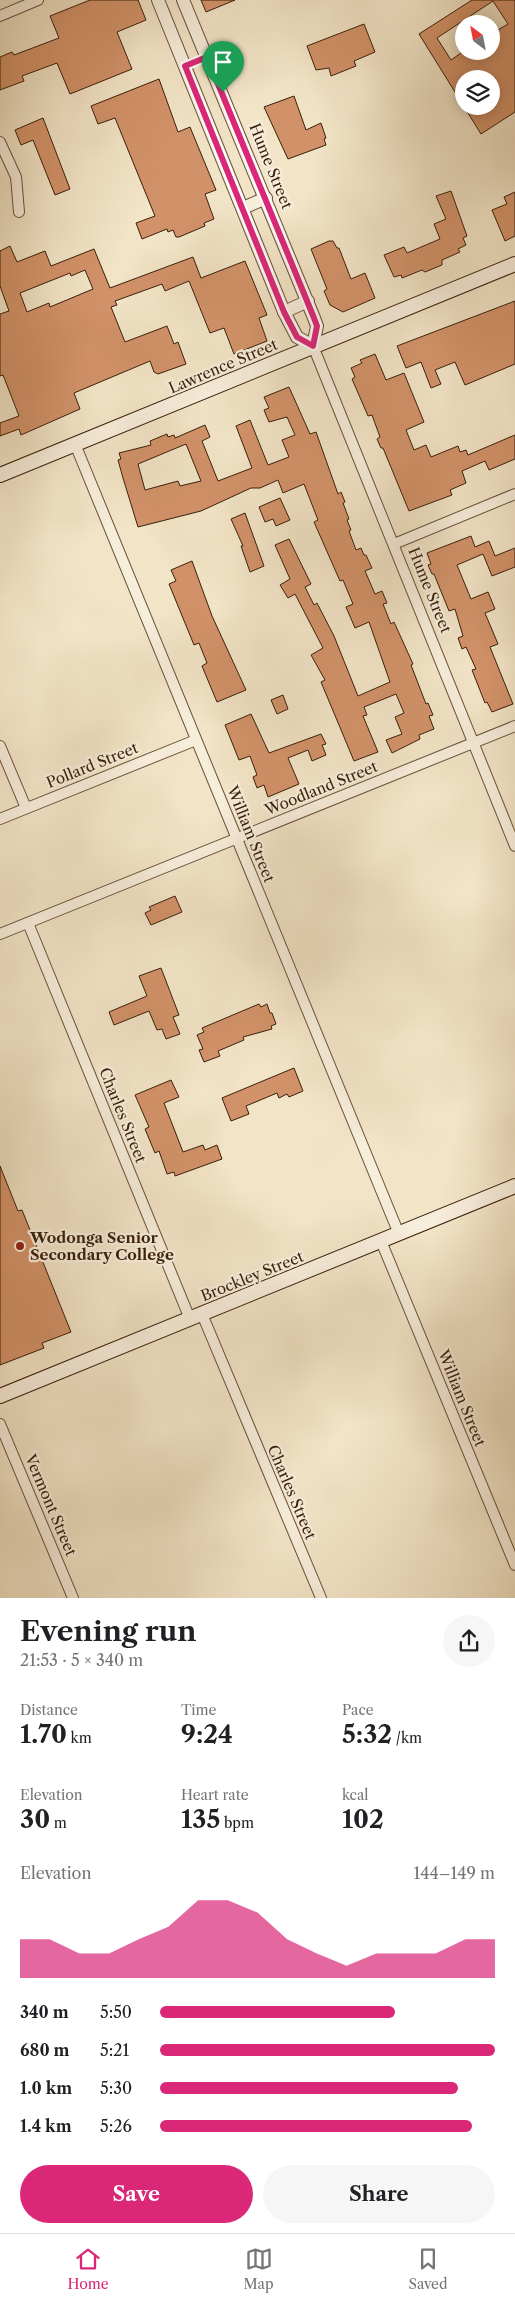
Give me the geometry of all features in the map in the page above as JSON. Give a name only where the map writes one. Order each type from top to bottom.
[{"type":"main road","name":"Lawrence Street","points":[[0,476],[515,264]]},
{"type":"main road","name":"Brockley Street","points":[[0,1396],[515,1186]]},
{"type":"street","points":[[0,16],[38,0]]},
{"type":"street","name":"Hume Street","points":[[158,0],[284,312],[297,337],[313,346]]},
{"type":"street","name":"Hume Street","points":[[183,0],[308,301],[317,326],[313,346],[515,846]]},
{"type":"street","points":[[185,66],[207,57]]},
{"type":"street","points":[[0,142],[16,177],[19,212]]},
{"type":"street","points":[[243,208],[266,198]]},
{"type":"street","points":[[284,312],[308,301]]},
{"type":"street","name":"William Street","points":[[75,444],[399,1234]]},
{"type":"street","points":[[394,544],[515,494]]},
{"type":"street","name":"Woodland Street","points":[[0,934],[515,726]]},
{"type":"street","name":"Pollard Street","points":[[0,818],[196,740]]},
{"type":"street","points":[[0,746],[26,808]]},
{"type":"street","name":"Charles Street","points":[[28,923],[196,1316],[320,1598]]},
{"type":"street","name":"William Street","points":[[381,1241],[515,1565]]},
{"type":"street","name":"Vermont Street","points":[[0,1424],[74,1598]]},
{"type":"building","points":[[90,0],[138,0],[146,20],[117,32],[132,69],[70,94],[57,63],[22,76],[24,81],[0,90],[0,57],[12,52],[14,55],[59,38],[50,16]]},
{"type":"building","points":[[201,0],[235,0],[206,12]]},
{"type":"building","points":[[472,0],[515,0],[515,112],[481,134],[469,115],[500,115],[500,70],[455,70],[455,92],[419,34]]},
{"type":"building","points":[[364,24],[375,52],[354,61],[356,66],[331,76],[329,68],[316,70],[307,46]]},
{"type":"building","points":[[159,79],[178,132],[190,127],[216,190],[205,194],[214,219],[204,223],[205,226],[179,237],[176,237],[173,230],[168,232],[167,229],[142,239],[136,223],[155,216],[115,118],[98,124],[91,106]]},
{"type":"building","points":[[294,96],[306,130],[321,123],[326,138],[324,139],[326,145],[288,159],[264,107]]},
{"type":"building","points":[[43,118],[70,189],[55,195],[33,140],[21,145],[15,130]]},
{"type":"building","points":[[451,191],[467,236],[463,238],[466,245],[458,249],[460,252],[442,260],[442,265],[402,278],[401,275],[394,277],[384,255],[404,247],[407,253],[440,239],[434,224],[446,219],[436,196]]},
{"type":"building","points":[[515,192],[515,236],[505,241],[492,210],[507,204],[504,197]]},
{"type":"building","points":[[333,241],[337,248],[339,248],[351,279],[365,273],[375,298],[343,312],[330,305],[324,291],[327,289],[311,249]]},
{"type":"building","points":[[10,246],[17,262],[45,251],[51,266],[94,249],[110,288],[193,257],[201,278],[245,261],[267,315],[259,318],[267,341],[234,354],[224,328],[210,333],[189,281],[165,291],[162,284],[115,301],[117,305],[111,307],[125,342],[167,326],[174,344],[178,342],[186,364],[158,374],[154,372],[150,361],[74,393],[80,409],[21,435],[19,429],[0,436],[0,423],[19,416],[3,375],[0,376],[0,314],[9,311],[0,286],[0,251]],"holes":[[[85,270],[93,289],[50,307],[49,303],[27,312],[20,293],[70,273],[71,276]]]},
{"type":"building","points":[[515,301],[515,364],[465,385],[455,362],[435,370],[441,384],[431,388],[421,362],[406,368],[397,346]]},
{"type":"building","points":[[375,354],[386,380],[404,373],[424,422],[406,430],[414,450],[426,445],[431,457],[458,446],[460,452],[466,450],[468,455],[515,435],[515,459],[489,470],[485,461],[462,471],[466,483],[450,490],[452,495],[409,511],[383,448],[381,448],[377,439],[380,437],[372,415],[368,416],[352,379],[355,377],[351,368],[362,363],[360,360]]},
{"type":"building","points":[[289,387],[310,434],[316,432],[338,494],[341,492],[345,502],[343,503],[351,530],[349,531],[356,550],[361,548],[364,555],[366,555],[372,568],[365,571],[375,594],[382,591],[387,603],[383,604],[391,624],[394,622],[413,664],[411,665],[426,704],[428,703],[433,715],[429,716],[434,729],[419,735],[420,739],[392,753],[386,740],[402,734],[395,717],[404,713],[396,694],[364,707],[367,715],[363,716],[378,752],[354,761],[321,682],[325,680],[311,655],[323,648],[295,594],[288,598],[280,585],[290,579],[275,545],[289,539],[311,584],[305,587],[314,605],[317,603],[334,636],[358,696],[390,682],[369,622],[355,628],[346,607],[353,604],[343,580],[340,581],[314,522],[318,520],[304,484],[283,493],[278,480],[260,488],[251,488],[201,511],[138,527],[118,460],[121,459],[119,453],[151,445],[150,441],[167,434],[168,437],[174,435],[175,438],[205,425],[210,437],[202,441],[218,481],[252,468],[236,426],[250,420],[268,465],[289,457],[282,440],[295,435],[287,417],[269,422],[264,410],[269,408],[264,397]],"holes":[[[186,444],[201,481],[180,486],[178,481],[145,490],[138,464]]]},
{"type":"building","points":[[280,498],[290,520],[276,526],[273,519],[265,522],[259,507]]},
{"type":"building","points":[[245,513],[264,566],[250,572],[241,546],[243,546],[231,519]]},
{"type":"building","points":[[471,536],[475,547],[489,541],[495,556],[515,548],[515,567],[492,576],[483,554],[457,565],[471,599],[488,592],[495,609],[485,613],[498,644],[490,647],[513,704],[492,712],[487,702],[485,703],[472,670],[476,669],[466,647],[462,649],[458,638],[463,636],[455,609],[449,611],[434,574],[432,574],[428,565],[431,564],[427,553]]},
{"type":"building","points":[[192,561],[212,616],[246,690],[217,702],[202,666],[207,663],[199,643],[194,645],[169,584],[176,581],[171,570]]},
{"type":"building","points":[[283,695],[288,709],[277,714],[271,700]]},
{"type":"building","points":[[251,714],[269,753],[321,734],[326,744],[322,745],[326,755],[312,761],[308,750],[288,758],[299,784],[268,797],[264,785],[257,788],[253,777],[257,775],[250,756],[239,760],[225,725]]},
{"type":"building","points":[[175,896],[182,912],[151,925],[145,913],[151,910],[149,907]]},
{"type":"building","points":[[161,968],[179,1015],[173,1017],[180,1034],[166,1039],[162,1029],[157,1030],[149,1011],[114,1025],[109,1012],[147,996],[139,976]]},
{"type":"building","points":[[259,1004],[261,1007],[267,1004],[270,1013],[272,1013],[276,1024],[271,1026],[272,1029],[243,1037],[244,1040],[218,1051],[220,1056],[204,1062],[199,1050],[203,1049],[197,1035],[204,1032],[202,1028]]},
{"type":"building","points":[[294,1068],[303,1091],[289,1097],[287,1094],[279,1098],[277,1093],[246,1106],[249,1114],[231,1121],[222,1098]]},
{"type":"building","points":[[171,1080],[179,1097],[164,1103],[183,1152],[203,1145],[205,1150],[217,1145],[222,1159],[175,1176],[174,1172],[167,1174],[159,1151],[155,1153],[145,1129],[149,1127],[135,1095]]},
{"type":"building","name":"Wodonga Senior Secondary College","points":[[0,1166],[18,1211],[22,1210],[71,1332],[42,1343],[44,1348],[0,1365]]},
{"type":"place","name":"Wodonga Senior Secondary College","points":[[20,1246]]},
{"type":"route","points":[[207,57],[223,92],[317,326],[313,346],[297,337],[284,312],[185,66],[207,57]]}]
